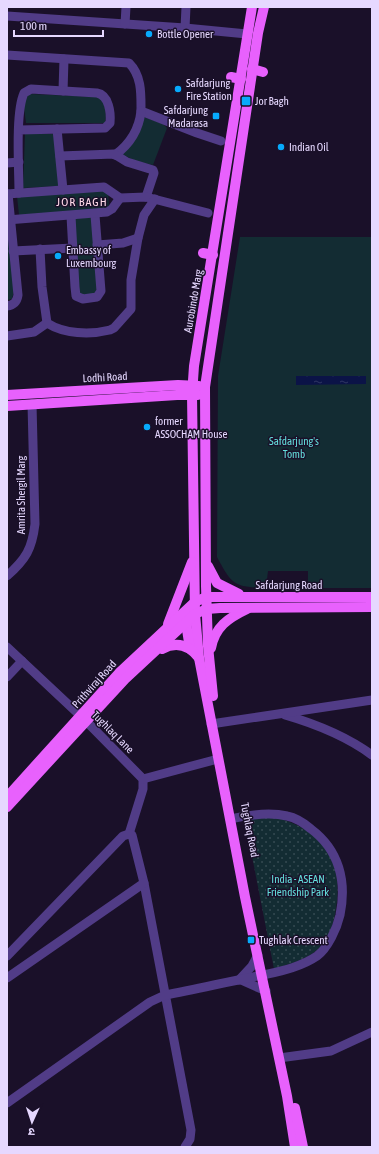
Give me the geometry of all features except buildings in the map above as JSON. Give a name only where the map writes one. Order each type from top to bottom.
[{"type":"main road","name":"Aurobindo Marg","points":[[195,614],[192,391],[213,255],[236,78],[252,7]]},
{"type":"main road","name":"Aurobindo Marg","points":[[207,609],[204,391],[249,124],[252,69],[264,7]]},
{"type":"main road","points":[[252,69],[263,72]]},
{"type":"main road","points":[[203,253],[213,255]]},
{"type":"main road","name":"Lodhi Road","points":[[7,395],[178,385],[192,391]]},
{"type":"main road","name":"Lodhi Road","points":[[7,406],[204,391]]},
{"type":"main road","points":[[167,628],[194,558]]},
{"type":"main road","points":[[206,561],[210,573],[217,583],[229,591],[245,596]]},
{"type":"main road","name":"Safdarjung Road","points":[[206,597],[245,596],[372,607]]},
{"type":"main road","name":"Prithviraj Road","points":[[7,807],[83,719],[119,673],[195,602],[206,597]]},
{"type":"main road","name":"Safdarjung Road","points":[[195,614],[207,609],[372,597]]},
{"type":"main road","points":[[154,653],[167,646],[177,644],[190,649],[204,658],[221,624],[250,607]]},
{"type":"main road","name":"Tughlaq Road","points":[[204,658],[207,609]]},
{"type":"main road","name":"Prithviraj Road","points":[[7,797],[83,719],[195,614]]},
{"type":"main road","name":"Tughlaq Road","points":[[195,614],[204,658],[218,759],[233,819],[258,955],[265,974],[266,991],[303,1147]]},
{"type":"main road","points":[[186,623],[190,649]]},
{"type":"main road","name":"Tughlaq Road","points":[[214,723],[282,1057],[295,1147]]},
{"type":"street","points":[[125,24],[126,7]]},
{"type":"street","points":[[185,28],[186,7]]},
{"type":"street","points":[[7,16],[185,28],[247,34]]},
{"type":"street","points":[[7,56],[129,63],[136,70],[139,81],[141,111],[140,122],[125,148],[115,155]]},
{"type":"street","points":[[63,91],[64,59]]},
{"type":"street","points":[[19,130],[105,128],[110,123],[107,98],[102,93],[27,90],[22,98],[19,130],[19,193]]},
{"type":"street","points":[[141,111],[220,141]]},
{"type":"street","points":[[57,129],[63,190]]},
{"type":"street","points":[[40,249],[43,292],[48,322],[54,327],[68,332],[104,331],[114,328],[131,309],[131,280],[138,238],[144,215],[151,198],[154,173],[153,170],[127,162],[115,155],[60,156]]},
{"type":"street","points":[[7,163],[19,162]]},
{"type":"street","points":[[7,306],[17,301],[18,295],[7,194],[104,187],[120,198],[151,198],[208,213]]},
{"type":"street","points":[[9,220],[96,215],[110,211],[120,198]]},
{"type":"street","points":[[72,216],[76,296],[83,299],[93,298],[100,295],[101,291],[96,215]]},
{"type":"street","points":[[97,245],[123,243],[138,238]]},
{"type":"street","points":[[13,251],[73,248]]},
{"type":"street","points":[[7,336],[34,332],[48,322]]},
{"type":"street","name":"Amrita Shergil Marg","points":[[7,576],[20,564],[29,552],[33,539],[35,524],[32,404]]},
{"type":"street","name":"Tughlaq Lane","points":[[7,647],[83,719],[143,779]]},
{"type":"street","points":[[7,677],[22,661]]},
{"type":"street","points":[[214,723],[372,700]]},
{"type":"street","points":[[281,714],[331,731],[354,743],[372,756]]},
{"type":"street","points":[[7,956],[124,836],[129,834],[143,789],[143,779],[218,759]]},
{"type":"street","points":[[7,1103],[150,1002],[165,995],[299,966],[318,955],[329,941],[338,924],[342,904],[343,885],[340,867],[333,851],[322,837],[300,821],[288,816],[274,814],[233,819]]},
{"type":"street","points":[[129,834],[134,839],[144,883],[194,1147]]},
{"type":"street","points":[[7,978],[144,883]]},
{"type":"street","points":[[239,980],[252,966],[258,955]]},
{"type":"street","points":[[239,980],[266,991]]},
{"type":"street","points":[[282,1057],[331,1051],[372,1032]]},
{"type":"street","points":[[185,1147],[190,1139],[191,1130]]},
{"type":"green space","points":[[30,94],[98,97],[103,100],[104,103],[106,114],[105,123],[26,123],[24,108],[25,97]]},
{"type":"green space","points":[[144,117],[163,124],[167,128],[153,165],[136,161],[121,154]]},
{"type":"green space","points":[[25,134],[54,134],[59,186],[23,188]]},
{"type":"green space","points":[[108,189],[109,209],[19,215],[17,196]]},
{"type":"green space","points":[[73,218],[94,218],[99,289],[94,295],[78,295]]},
{"type":"green space","points":[[7,225],[14,291],[12,299],[7,300]]},
{"type":"green space","name":"Safdarjung's Tomb","points":[[240,237],[372,237],[372,588],[308,588],[308,571],[268,571],[266,588],[247,587],[235,583],[226,574],[217,557],[218,376]]},
{"type":"green space","name":"India - ASEAN Friendship Park","points":[[273,817],[290,822],[304,829],[326,848],[336,875],[338,890],[334,919],[328,936],[322,945],[314,953],[303,959],[274,969],[245,820]]},
{"type":"water","points":[[296,376],[366,376],[366,384],[296,385]]},
{"type":"place","name":"Bottle Opener","points":[[149,34]]},
{"type":"place","name":"Safdarjung Fire Station","points":[[178,89]]},
{"type":"place","name":"Jor Bagh","points":[[246,101]]},
{"type":"place","name":"Safdarjung Madarasa","points":[[216,116]]},
{"type":"place","name":"Indian Oil","points":[[281,147]]},
{"type":"place","name":"Embassy of Luxembourg","points":[[58,256]]},
{"type":"place","name":"former ASSOCHAM House","points":[[147,427]]},
{"type":"place","name":"Tughlak Crescent","points":[[251,940]]},
{"type":"district","name":"JOR BAGH","points":[[82,202]]}]
